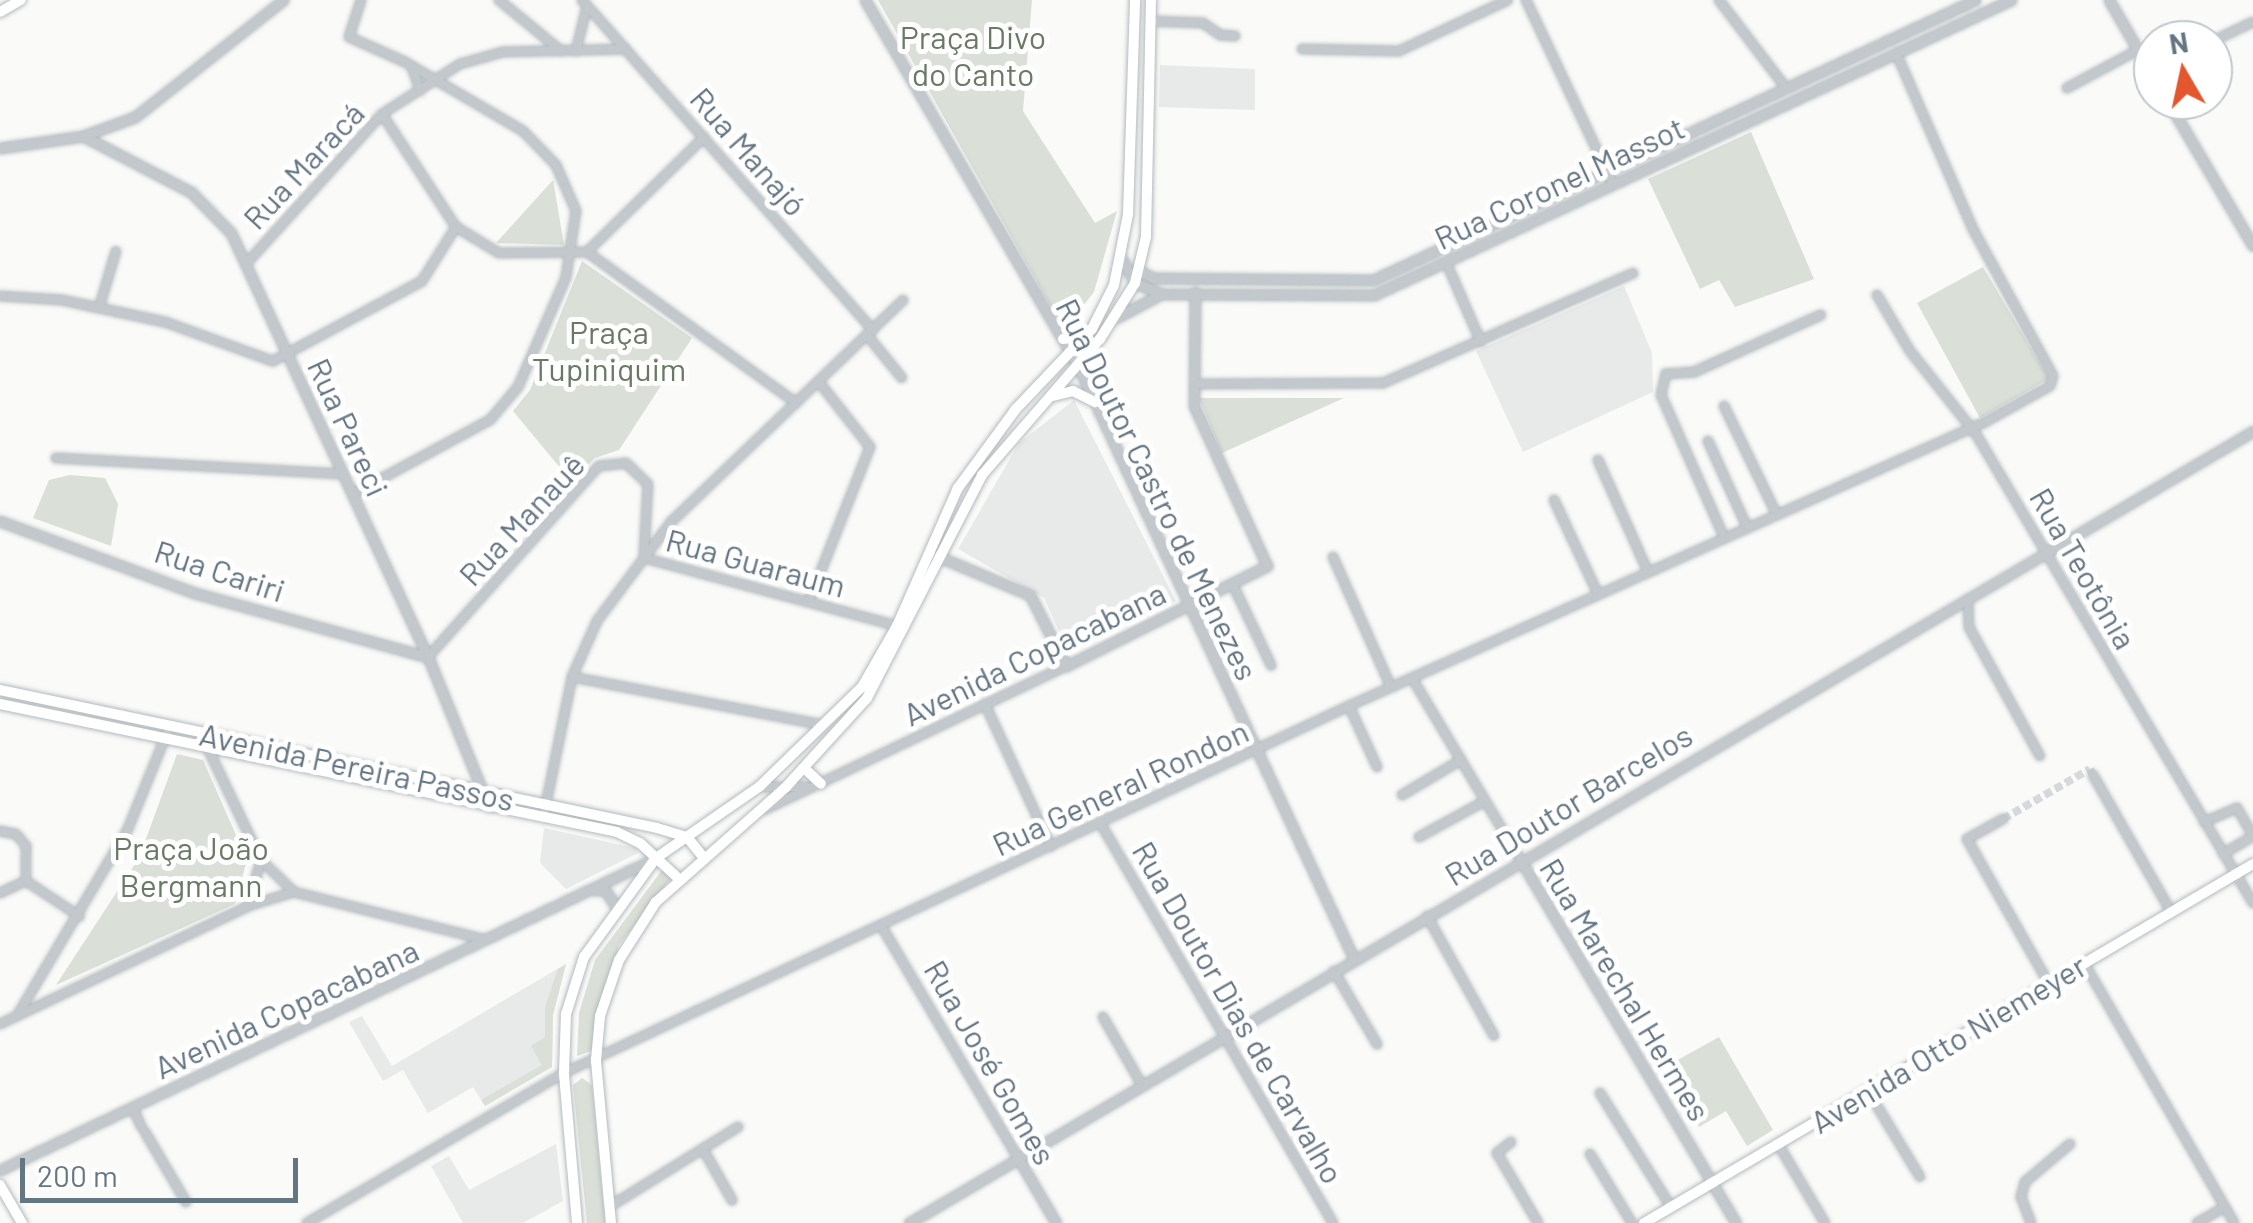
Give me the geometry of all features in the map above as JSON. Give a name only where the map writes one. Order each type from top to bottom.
[{"type":"main road","points":[[0,12],[20,0]]},
{"type":"main road","points":[[578,1223],[564,1073],[566,1014],[584,957],[616,907],[656,858],[759,788],[828,726],[862,687],[897,626],[937,534],[994,436],[1092,329],[1121,256],[1135,0]]},
{"type":"main road","points":[[611,1223],[596,1060],[600,1016],[619,960],[679,880],[786,787],[867,698],[982,475],[1078,366],[1116,318],[1135,284],[1140,271],[1151,0]]},
{"type":"main road","points":[[1063,338],[1077,340],[1092,329]]},
{"type":"main road","points":[[1043,402],[1073,391],[1095,402]]},
{"type":"main road","points":[[937,534],[937,556]]},
{"type":"main road","name":"Avenida Pereira Passos","points":[[0,690],[485,793],[544,812]]},
{"type":"main road","name":"Avenida Pereira Passos","points":[[0,704],[209,752],[489,807],[544,812],[687,836]]},
{"type":"main road","points":[[336,777],[340,762]]},
{"type":"main road","points":[[804,768],[821,784]]},
{"type":"main road","name":"Avenida Pereira Passos","points":[[618,827],[679,880]]},
{"type":"main road","points":[[687,836],[704,858]]},
{"type":"main road","name":"Avenida Otto Niemeyer","points":[[1644,1223],[2253,864]]},
{"type":"main road","points":[[0,1185],[22,1223]]},
{"type":"street","points":[[0,148],[83,136],[134,117],[283,0]]},
{"type":"street","points":[[354,494],[490,420],[518,387],[572,252],[576,211],[556,166],[522,131],[412,65],[349,37],[360,0]]},
{"type":"street","points":[[499,0],[561,51]]},
{"type":"street","name":"Rua Doutor Castro de Menezes","points":[[866,0],[1072,354],[1354,959]]},
{"type":"street","points":[[1302,48],[1400,52],[1508,0]]},
{"type":"street","points":[[1526,0],[1613,184]]},
{"type":"street","points":[[1718,0],[1786,88]]},
{"type":"street","name":"Rua Coronel Massot","points":[[1140,271],[1194,279],[1373,280],[1962,3],[1976,0]]},
{"type":"street","name":"Rua Coronel Massot","points":[[1135,284],[1162,294],[1374,294],[2012,0]]},
{"type":"street","points":[[2108,0],[2133,42]]},
{"type":"street","name":"Rua Manajó","points":[[584,3],[704,137],[870,333],[902,378]]},
{"type":"street","name":"Rua Manajó","points":[[576,50],[584,3]]},
{"type":"street","points":[[1962,3],[1970,19]]},
{"type":"street","points":[[1150,21],[1204,23],[1220,35],[1235,36]]},
{"type":"street","name":"Rua Maracá","points":[[246,264],[382,114],[460,64],[503,52],[626,49]]},
{"type":"street","points":[[2067,88],[2133,53]]},
{"type":"street","name":"Rua General Rondon","points":[[306,1223],[564,1073],[1102,826],[1349,706],[1970,426],[2054,378],[1972,229],[1896,54]]},
{"type":"street","points":[[412,65],[420,90]]},
{"type":"street","points":[[382,114],[456,228],[500,252],[588,252],[796,403]]},
{"type":"street","points":[[2179,120],[2253,246]]},
{"type":"street","name":"Rua Pareci","points":[[83,136],[190,192],[231,233],[428,657],[489,807]]},
{"type":"street","points":[[588,252],[704,137]]},
{"type":"street","points":[[0,296],[100,308],[165,322],[273,361],[288,357],[422,281],[456,228]]},
{"type":"street","points":[[100,308],[116,251]]},
{"type":"street","points":[[1121,256],[1135,284]]},
{"type":"street","points":[[1446,262],[1481,342]]},
{"type":"street","points":[[1194,279],[1194,384],[1383,384],[1633,273]]},
{"type":"street","points":[[1116,318],[1162,294]]},
{"type":"street","name":"Rua Teotônia","points":[[1878,295],[1910,352],[1970,426],[2253,903]]},
{"type":"street","points":[[644,558],[671,522],[904,300]]},
{"type":"street","points":[[1724,537],[1661,394],[1666,374],[1694,372],[1821,315]]},
{"type":"street","points":[[809,600],[870,448],[819,382]]},
{"type":"street","name":"Avenida Copacabana","points":[[760,812],[1233,586],[1267,566],[1194,406],[1194,384]]},
{"type":"street","points":[[1724,406],[1776,513]]},
{"type":"street","name":"Rua Doutor Barcelos","points":[[909,1223],[2253,430]]},
{"type":"street","points":[[1708,442],[1747,526]]},
{"type":"street","points":[[56,458],[343,474]]},
{"type":"street","points":[[1598,460],[1648,572]]},
{"type":"street","name":"Rua Manauê","points":[[428,657],[598,466],[626,463],[648,484],[644,558]]},
{"type":"street","points":[[1554,500],[1598,594]]},
{"type":"street","name":"Rua Cariri","points":[[0,521],[194,593],[428,657]]},
{"type":"street","points":[[937,556],[1030,595],[1066,666]]},
{"type":"street","points":[[1333,557],[1391,687]]},
{"type":"street","name":"Rua Guaraum","points":[[544,812],[572,677],[598,622],[644,558],[897,626]]},
{"type":"street","points":[[1233,586],[1271,665]]},
{"type":"street","points":[[1969,595],[1969,627],[2040,756]]},
{"type":"street","points":[[572,677],[828,726]]},
{"type":"street","name":"Rua Marechal Hermes","points":[[1412,678],[1736,1223]]},
{"type":"street","points":[[985,704],[1051,847]]},
{"type":"street","points":[[1349,706],[1378,767]]},
{"type":"street","points":[[17,1016],[127,832],[170,725]]},
{"type":"street","points":[[200,732],[261,860],[294,892],[488,940]]},
{"type":"street","points":[[1402,795],[1461,760]]},
{"type":"street","points":[[2093,775],[2171,912]]},
{"type":"street","name":"Avenida Copacabana","points":[[759,788],[821,784]]},
{"type":"street","points":[[1420,837],[1485,800]]},
{"type":"street","points":[[2204,822],[2237,808],[2253,836],[2223,854]]},
{"type":"street","points":[[2003,819],[1967,839],[2049,984]]},
{"type":"street","name":"Rua Doutor Dias de Carvalho","points":[[1102,826],[1333,1223]]},
{"type":"street","points":[[0,831],[16,834],[26,846],[26,881]]},
{"type":"street","name":"Avenida Copacabana","points":[[0,1170],[656,858]]},
{"type":"street","points":[[248,906],[261,860]]},
{"type":"street","points":[[26,881],[79,916]]},
{"type":"street","points":[[0,893],[26,881]]},
{"type":"street","points":[[592,890],[605,890],[616,907]]},
{"type":"street","points":[[0,1024],[248,906],[294,892]]},
{"type":"street","points":[[1427,916],[1494,1036]]},
{"type":"street","name":"Rua José Gomes","points":[[882,927],[1056,1223]]},
{"type":"street","points":[[2084,964],[2234,1223]]},
{"type":"street","points":[[1334,971],[1377,1044]]},
{"type":"street","points":[[1103,1018],[1142,1085]]},
{"type":"street","points":[[1868,1092],[1920,1177]]},
{"type":"street","points":[[1600,1093],[1671,1207]]},
{"type":"street","points":[[133,1108],[186,1202]]},
{"type":"street","points":[[609,1206],[738,1128]]},
{"type":"street","points":[[1511,1142],[1497,1153],[1538,1223]]},
{"type":"street","points":[[1778,1144],[1825,1223]]},
{"type":"street","points":[[2029,1219],[2026,1182],[2070,1144]]},
{"type":"street","points":[[704,1149],[732,1200]]},
{"type":"street","points":[[1590,1154],[1632,1223]]},
{"type":"street","points":[[2197,1223],[2225,1207]]},
{"type":"shaded area","points":[[1160,65],[1255,69],[1255,110],[1159,107]]},
{"type":"shaded area","points":[[1624,286],[1652,353],[1653,392],[1523,452],[1476,351]]},
{"type":"shaded area","points":[[1074,400],[1176,601],[1069,653],[1044,598],[958,549],[1019,443]]},
{"type":"shaded area","points":[[544,828],[635,848],[638,853],[566,889],[540,863]]},
{"type":"shaded area","points":[[566,964],[553,1015],[552,1067],[485,1106],[473,1087],[428,1113],[403,1070],[383,1081],[349,1022],[362,1016],[392,1066]]},
{"type":"shaded area","points":[[556,1144],[563,1201],[523,1223],[463,1223],[431,1166],[449,1156],[469,1190]]},
{"type":"green space","name":"Praça Divo do Canto","points":[[878,0],[1032,0],[1023,111],[1095,223],[1117,211],[1094,292],[1064,330]]},
{"type":"green space","points":[[1751,132],[1814,279],[1735,307],[1719,280],[1700,289],[1648,179]]},
{"type":"green space","points":[[553,180],[564,245],[496,243]]},
{"type":"green space","name":"Praça Tupiniquim","points":[[582,261],[692,338],[619,450],[595,458],[571,481],[513,411],[530,390]]},
{"type":"green space","points":[[1983,267],[2049,379],[1980,418],[1917,303]]},
{"type":"green space","points":[[1199,398],[1344,398],[1222,453]]},
{"type":"green space","points":[[70,475],[105,478],[118,504],[111,546],[33,518],[49,480]]},
{"type":"green space","name":"Praça João Bergmann","points":[[177,754],[203,760],[247,860],[235,904],[56,985],[139,858]]},
{"type":"green space","points":[[662,870],[671,878],[619,945],[591,1051],[577,1056],[579,1013],[595,960]]},
{"type":"green space","points":[[566,964],[553,1015],[552,1067],[485,1106],[481,1100],[542,1065],[531,1046],[545,1037],[545,1007],[558,969]]},
{"type":"green space","points":[[1719,1037],[1773,1130],[1747,1146],[1726,1111],[1699,1127],[1665,1067]]},
{"type":"green space","points":[[582,1078],[592,1085],[605,1223],[587,1223],[573,1085]]},
{"type":"tunnel","points":[[2003,819],[2090,769],[2093,775]]}]
